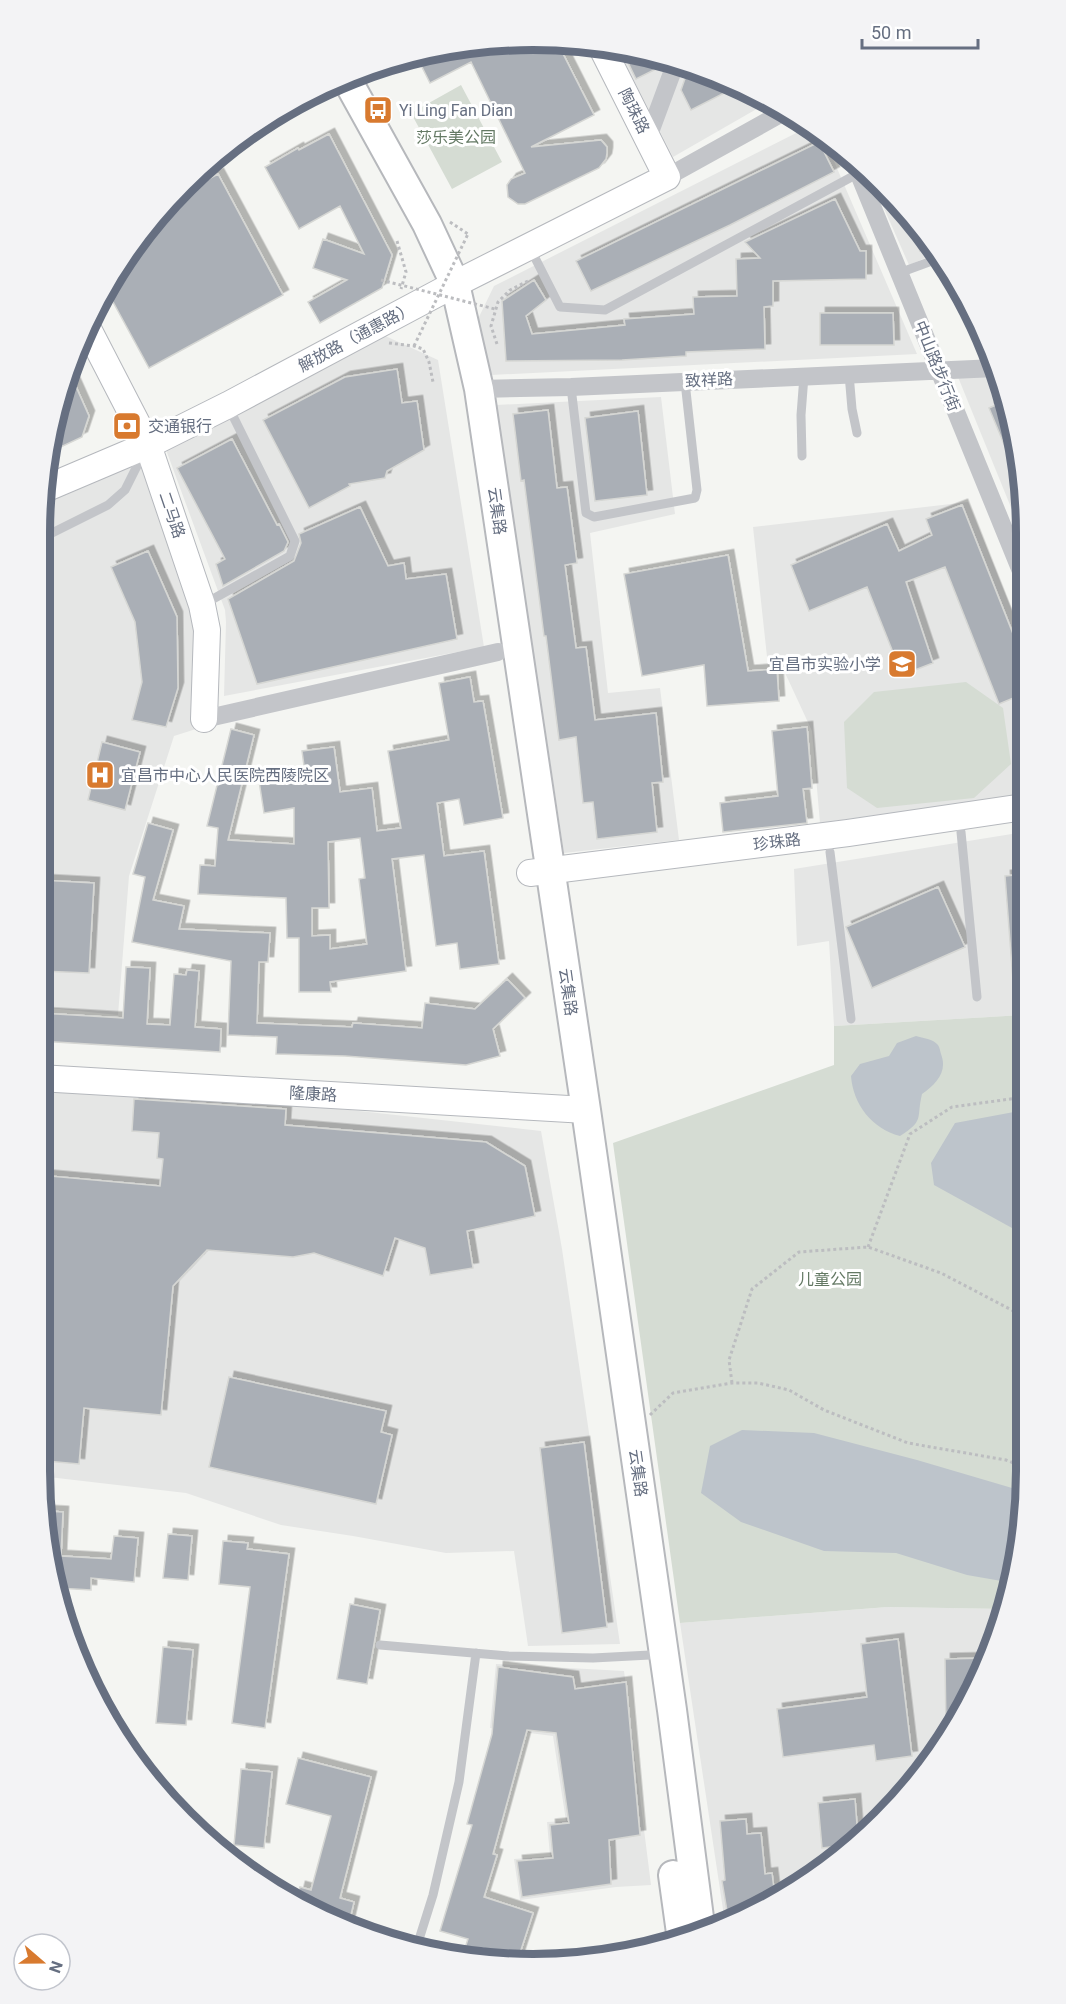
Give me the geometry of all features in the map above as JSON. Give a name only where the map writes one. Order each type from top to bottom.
[{"type":"main road","name":"陶珠路","points":[[606,56],[668,177]]},
{"type":"main road","name":"云集路","points":[[350,85],[427,224],[444,290],[479,389],[542,880],[576,1102],[632,1433],[672,1710],[699,1925]]},
{"type":"main road","name":"云集路","points":[[332,93],[444,290],[498,652],[542,880]]},
{"type":"main road","name":"解放路（通惠路）","points":[[52,486],[148,445],[228,405],[444,290],[668,177]]},
{"type":"main road","name":"二马路","points":[[92,336],[148,445],[202,605],[207,630],[204,719]]},
{"type":"main road","name":"珍珠路","points":[[542,880],[1016,808]]},
{"type":"main road","name":"珍珠路","points":[[542,880],[830,852],[1016,822]]},
{"type":"main road","name":"隆康路","points":[[50,1063],[576,1102]]},
{"type":"main road","name":"隆康路","points":[[50,1078],[576,1102]]},
{"type":"main road","name":"云集路","points":[[576,1102],[650,1655],[680,1931]]},
{"type":"street","points":[[673,70],[649,135],[668,177],[778,116]]},
{"type":"street","name":"中山路步行街","points":[[860,176],[1016,559]]},
{"type":"street","name":"致祥路","points":[[479,389],[987,368]]},
{"type":"street","points":[[204,719],[498,652]]},
{"type":"lane","points":[[529,246],[560,308],[605,309],[850,168]]},
{"type":"lane","points":[[899,273],[933,261]]},
{"type":"lane","points":[[849,374],[857,433]]},
{"type":"lane","points":[[802,456],[801,415],[804,376]]},
{"type":"lane","points":[[571,387],[586,513],[594,517],[695,498],[697,490],[685,381]]},
{"type":"lane","points":[[202,605],[290,556],[295,541],[228,405]]},
{"type":"lane","points":[[50,534],[108,505],[125,490],[148,445]]},
{"type":"lane","points":[[1005,533],[1016,529]]},
{"type":"lane","points":[[961,832],[977,997]]},
{"type":"lane","points":[[830,852],[851,1019]]},
{"type":"lane","points":[[380,1645],[476,1653],[593,1658],[650,1655]]},
{"type":"lane","points":[[419,1940],[433,1895],[459,1782],[476,1653]]},
{"type":"path","points":[[414,346],[444,290],[468,234],[445,217]]},
{"type":"path","points":[[398,241],[405,265],[403,285],[399,293]]},
{"type":"path","points":[[381,280],[444,290],[495,309]]},
{"type":"path","points":[[497,344],[491,326],[498,302],[503,296],[528,281]]},
{"type":"path","points":[[387,343],[423,349],[427,355],[433,382]]},
{"type":"path","points":[[868,1246],[910,1134],[952,1107],[1016,1098]]},
{"type":"path","points":[[732,1383],[729,1360],[752,1289],[799,1252],[868,1246],[940,1273],[1016,1312]]},
{"type":"path","points":[[632,1433],[673,1393],[732,1383],[759,1383],[789,1390],[824,1410],[908,1443],[1006,1460],[1016,1464]]},
{"type":"shaded area","points":[[623,58],[688,75],[761,107],[673,157]]},
{"type":"shaded area","points":[[801,130],[830,151],[917,354],[491,375],[478,319],[494,286]]},
{"type":"shaded area","points":[[878,194],[897,214],[929,256],[909,265]]},
{"type":"shaded area","points":[[381,334],[438,360],[484,647],[224,696],[225,610],[165,447]]},
{"type":"shaded area","points":[[990,376],[1007,439],[1016,519],[958,377]]},
{"type":"shaded area","points":[[661,397],[675,514],[590,533],[608,693],[660,688],[679,840],[564,853],[496,405]]},
{"type":"shaded area","name":"宜昌市中心人民医院西陵院区","points":[[140,457],[194,612],[196,729],[174,736],[129,876],[118,1015],[50,1008],[51,500]]},
{"type":"shaded area","name":"宜昌市实验小学","points":[[968,502],[1016,619],[1016,796],[820,823],[812,731],[780,662],[768,666],[753,527]]},
{"type":"shaded area","points":[[1016,833],[1016,1015],[834,1026],[829,941],[797,946],[794,869]]},
{"type":"shaded area","points":[[916,1036],[931,1040],[938,1045],[943,1066],[936,1082],[922,1094],[916,1122],[900,1136],[881,1128],[866,1114],[856,1096],[851,1076],[860,1064],[889,1056],[897,1043]]},
{"type":"shaded area","points":[[50,1087],[232,1097],[541,1131],[562,1249],[620,1644],[528,1646],[514,1551],[446,1553],[281,1525],[186,1493],[50,1477]]},
{"type":"shaded area","points":[[1016,1112],[1016,1230],[934,1185],[931,1163],[955,1123]]},
{"type":"shaded area","points":[[742,1430],[814,1433],[1015,1489],[1012,1534],[1003,1581],[967,1575],[896,1553],[824,1551],[741,1522],[701,1493],[710,1446]]},
{"type":"shaded area","points":[[888,1607],[996,1609],[980,1656],[952,1713],[935,1740],[897,1790],[852,1835],[827,1855],[775,1890],[724,1915],[680,1623]]},
{"type":"shaded area","points":[[496,1664],[624,1671],[651,1885],[616,1887],[520,1900],[514,1859],[550,1856],[547,1822],[566,1821],[553,1736],[490,1728]]},
{"type":"green space","name":"莎乐美公园","points":[[461,85],[502,162],[452,189],[411,113]]},
{"type":"green space","points":[[966,682],[1003,708],[1011,764],[974,798],[877,808],[847,788],[844,722],[874,692]]},
{"type":"green space","name":"儿童公园","points":[[1016,1015],[1016,1471],[1012,1534],[1000,1596],[996,1609],[888,1607],[680,1623],[613,1143],[834,1065],[834,1026]]},
{"type":"building","points":[[501,51],[562,51],[594,115],[531,147],[601,140],[607,147],[606,159],[599,168],[525,204],[518,204],[508,197],[507,185],[511,179],[525,173],[471,62],[430,83],[420,63]]},
{"type":"building","points":[[626,59],[660,67],[636,79]]},
{"type":"building","points":[[686,75],[729,91],[691,110],[681,90]]},
{"type":"building","points":[[329,134],[392,255],[382,288],[320,323],[308,302],[347,280],[313,268],[323,239],[364,254],[340,206],[299,229],[265,167]]},
{"type":"building","points":[[818,143],[834,172],[730,225],[591,291],[576,261]]},
{"type":"building","points":[[218,174],[283,295],[149,368],[111,297],[149,239],[197,185]]},
{"type":"building","points":[[835,199],[860,251],[866,251],[866,279],[773,281],[773,306],[764,307],[765,349],[686,352],[686,356],[622,360],[506,361],[502,301],[534,280],[546,300],[526,316],[532,334],[625,325],[624,319],[694,314],[693,297],[737,296],[736,259],[760,258],[745,242]]},
{"type":"building","points":[[911,231],[924,249],[920,251]]},
{"type":"building","points":[[820,313],[893,313],[894,345],[820,345]]},
{"type":"building","points":[[397,369],[402,403],[417,401],[424,450],[387,471],[385,478],[349,484],[350,486],[309,508],[263,420],[345,377]]},
{"type":"building","points":[[74,382],[89,416],[82,437],[57,449]]},
{"type":"building","points":[[999,404],[1010,459],[989,408]]},
{"type":"building","points":[[548,410],[557,488],[567,487],[577,563],[565,565],[576,648],[586,647],[595,720],[656,713],[663,782],[652,783],[657,832],[597,839],[593,802],[583,803],[576,737],[559,740],[513,414]]},
{"type":"building","points":[[638,411],[647,495],[595,501],[585,418]]},
{"type":"building","points":[[232,439],[288,542],[284,551],[223,586],[216,564],[225,559],[177,468]]},
{"type":"building","points":[[962,505],[1016,641],[1016,697],[999,704],[945,567],[906,582],[933,663],[902,675],[867,587],[809,611],[791,565],[887,524],[899,551],[932,535],[926,519]]},
{"type":"building","points":[[360,507],[388,566],[404,563],[406,579],[446,574],[457,639],[257,684],[228,599],[294,561],[301,543],[299,534]]},
{"type":"building","points":[[148,551],[177,617],[178,688],[166,727],[132,720],[142,682],[135,622],[111,567]]},
{"type":"building","points":[[728,555],[748,671],[777,669],[779,701],[707,706],[704,665],[642,676],[624,574]]},
{"type":"building","points":[[470,677],[474,702],[483,701],[503,818],[464,825],[459,799],[437,803],[444,856],[484,851],[499,964],[460,969],[457,943],[436,946],[424,855],[392,859],[406,971],[330,982],[331,992],[299,992],[299,938],[287,938],[286,898],[198,894],[200,865],[215,866],[218,828],[207,826],[231,729],[254,735],[228,840],[294,844],[294,808],[264,813],[259,781],[305,773],[302,751],[334,747],[340,792],[372,788],[377,831],[401,828],[388,751],[449,740],[439,683]],"holes":[[[360,838],[365,878],[359,879],[367,944],[330,949],[330,935],[312,936],[312,908],[329,908],[328,842]]]},
{"type":"building","points":[[807,727],[812,788],[803,789],[807,823],[723,832],[720,803],[778,796],[772,731]]},
{"type":"building","points":[[102,742],[140,752],[125,810],[88,800]]},
{"type":"building","points":[[148,823],[173,830],[153,900],[184,906],[179,929],[270,933],[268,962],[259,962],[257,1023],[352,1027],[353,1023],[422,1028],[425,1003],[475,1009],[507,979],[525,998],[493,1029],[500,1056],[466,1065],[345,1056],[276,1054],[277,1037],[228,1035],[231,961],[132,942],[145,877],[133,874]]},
{"type":"building","points":[[1016,875],[1016,1007],[1015,1007],[1005,876]]},
{"type":"building","points":[[50,881],[94,883],[89,973],[50,971]]},
{"type":"building","points":[[938,887],[965,947],[872,988],[846,927]]},
{"type":"building","points":[[126,967],[150,968],[147,1024],[170,1025],[174,974],[186,975],[187,970],[199,971],[195,1027],[221,1029],[220,1052],[50,1042],[50,1014],[123,1018]]},
{"type":"building","points":[[134,1099],[286,1109],[285,1125],[486,1142],[525,1166],[535,1216],[467,1231],[473,1268],[430,1275],[425,1248],[395,1238],[383,1276],[314,1253],[293,1257],[207,1250],[173,1286],[161,1415],[84,1408],[79,1464],[50,1461],[50,1176],[160,1186],[163,1159],[157,1158],[159,1133],[132,1131]]},
{"type":"building","points":[[229,1377],[386,1411],[381,1432],[392,1435],[376,1504],[209,1467]]},
{"type":"building","points":[[584,1442],[607,1627],[562,1633],[540,1448]]},
{"type":"building","points":[[52,1511],[63,1512],[61,1556],[111,1559],[114,1536],[138,1538],[134,1582],[91,1578],[91,1590],[64,1588]]},
{"type":"building","points":[[168,1534],[192,1536],[188,1580],[163,1578]]},
{"type":"building","points":[[223,1541],[248,1543],[247,1549],[289,1554],[265,1728],[232,1723],[250,1587],[219,1584]]},
{"type":"building","points":[[350,1604],[380,1610],[367,1684],[337,1679]]},
{"type":"building","points":[[898,1639],[912,1756],[876,1761],[874,1745],[783,1757],[777,1709],[867,1697],[861,1644]]},
{"type":"building","points":[[163,1647],[193,1650],[186,1725],[156,1723]]},
{"type":"building","points":[[979,1658],[946,1723],[945,1659]]},
{"type":"building","points":[[498,1667],[573,1677],[575,1689],[626,1682],[640,1835],[609,1840],[611,1884],[522,1897],[517,1861],[553,1858],[550,1825],[569,1823],[556,1733],[527,1730],[493,1854],[497,1855],[484,1897],[533,1913],[520,1954],[498,1953],[483,1948],[482,1951],[465,1949],[468,1939],[440,1931],[472,1825],[467,1824],[492,1734]]},
{"type":"building","points":[[298,1758],[371,1777],[340,1898],[354,1902],[350,1919],[298,1894],[300,1887],[311,1890],[331,1816],[286,1804]]},
{"type":"building","points":[[241,1769],[272,1772],[264,1848],[234,1845]]},
{"type":"building","points":[[855,1799],[857,1830],[838,1846],[822,1848],[818,1803]]},
{"type":"building","points":[[746,1819],[747,1834],[761,1833],[765,1874],[772,1873],[774,1890],[727,1914],[722,1881],[725,1880],[720,1821]]},
{"type":"place","name":"Yi Ling Fan Dian","points":[[378,110]]},
{"type":"place","name":"交通银行","points":[[127,426]]},
{"type":"place","name":"宜昌市实验小学","points":[[902,664]]},
{"type":"place","name":"宜昌市中心人民医院西陵院区","points":[[100,775]]}]
